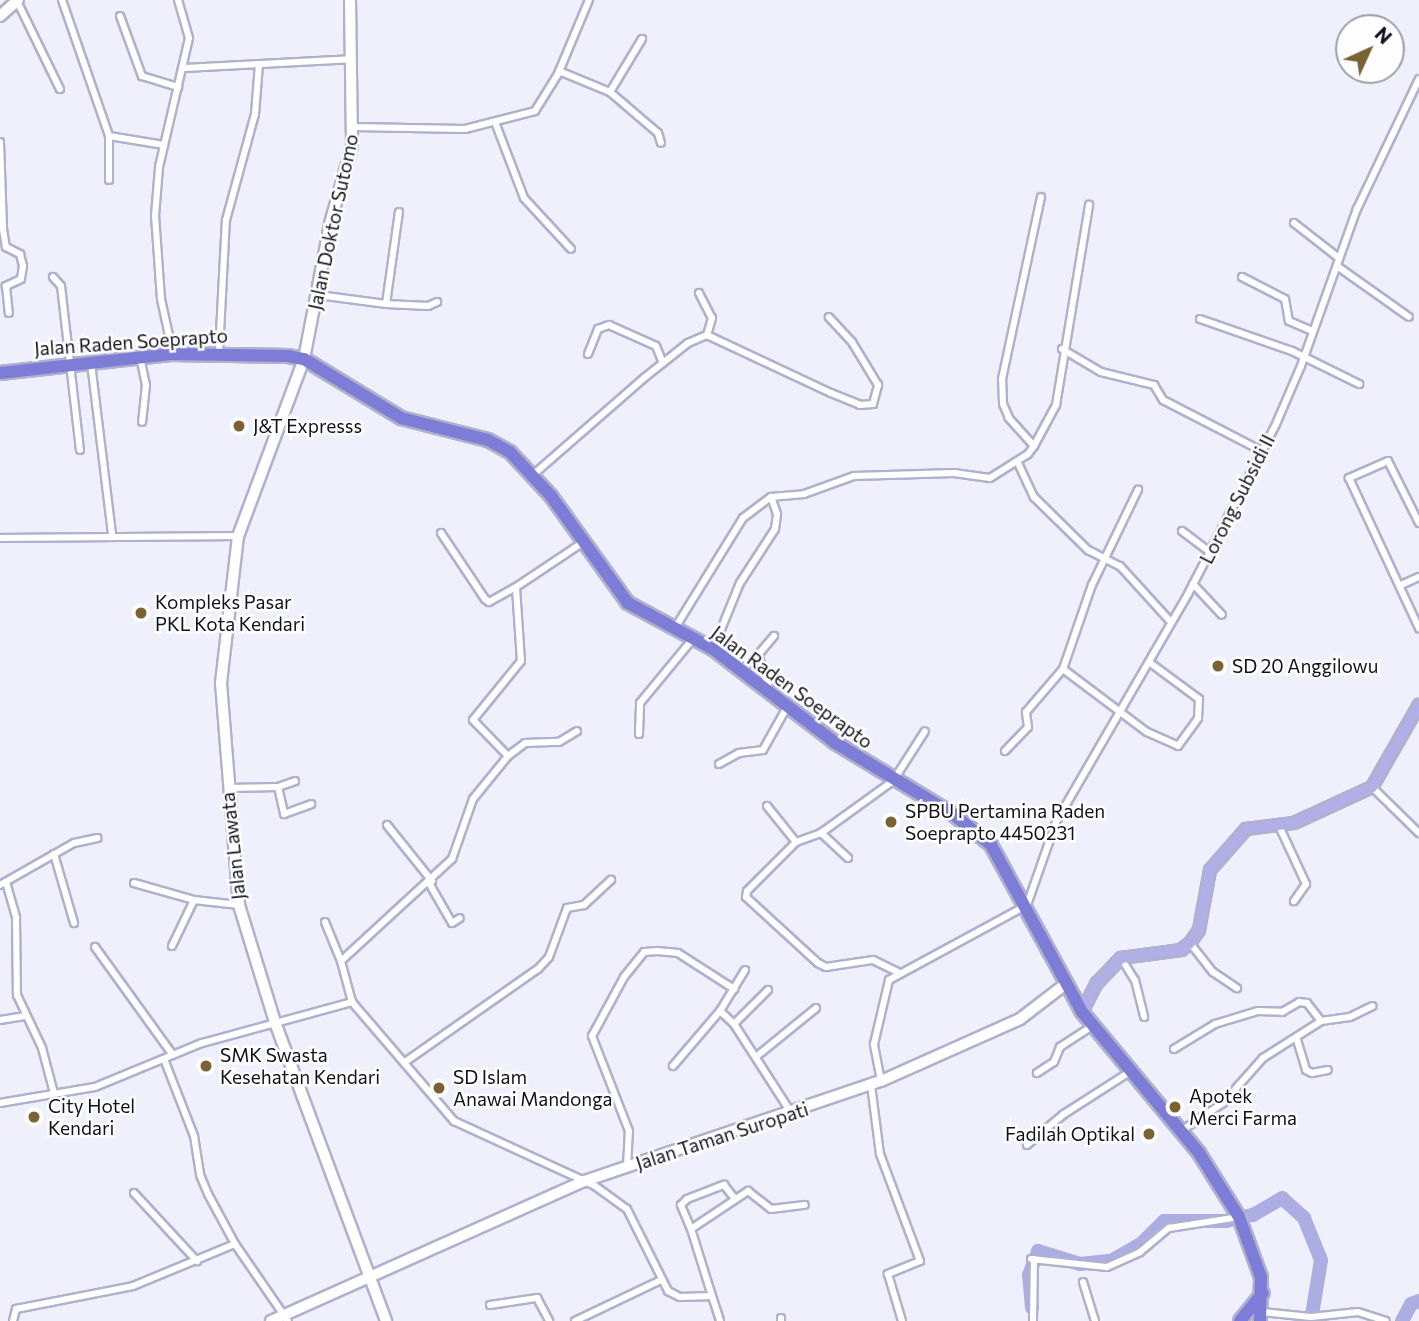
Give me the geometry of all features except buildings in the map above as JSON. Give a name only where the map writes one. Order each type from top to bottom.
[{"type":"highway","name":"Jalan Raden Soeprapto","points":[[0,373],[91,360],[173,354],[219,352],[304,359],[401,418],[500,446],[534,474],[628,603],[713,649],[893,781],[974,828],[991,845],[1027,905],[1082,1012],[1181,1131],[1240,1218],[1263,1293],[1261,1316]]},
{"type":"highway","points":[[1240,1321],[1263,1293]]},
{"type":"main road","points":[[1082,1012],[1097,983],[1121,958],[1181,950],[1190,943],[1199,930],[1206,878],[1218,858],[1246,829],[1280,828],[1372,788],[1419,705]]},
{"type":"street","points":[[0,16],[18,0],[60,89]]},
{"type":"street","points":[[62,0],[109,136],[109,180]]},
{"type":"street","points":[[173,354],[161,299],[155,216],[164,145],[183,68],[189,25],[178,0]]},
{"type":"street","name":"Jalan Doktor Sutomo","points":[[304,359],[354,127],[350,0]]},
{"type":"street","points":[[354,127],[448,130],[495,122],[535,111],[559,71],[589,0]]},
{"type":"street","points":[[121,16],[132,39],[142,76],[178,87]]},
{"type":"street","points":[[610,92],[642,39]]},
{"type":"street","points":[[183,68],[353,59]]},
{"type":"street","points":[[219,352],[226,220],[255,114],[259,64]]},
{"type":"street","points":[[559,71],[610,92],[658,133],[661,142]]},
{"type":"street","name":"Lorong Subsidi II","points":[[1027,905],[1048,838],[1193,584],[1262,451],[1304,358],[1357,209],[1416,98],[1419,79]]},
{"type":"street","points":[[495,122],[523,198],[571,249]]},
{"type":"street","points":[[109,136],[164,145]]},
{"type":"street","points":[[0,142],[4,238],[7,249],[20,254],[23,266],[21,279],[6,286],[9,313]]},
{"type":"street","points":[[1034,446],[1009,418],[1002,394],[1041,197]]},
{"type":"street","points":[[674,630],[743,519],[771,497],[804,494],[854,476],[954,473],[990,478],[1018,463],[1034,446],[1056,405],[1062,349],[1089,205]]},
{"type":"street","points":[[386,304],[399,212]]},
{"type":"street","points":[[1294,223],[1339,258]]},
{"type":"street","points":[[1337,266],[1409,317]]},
{"type":"street","points":[[53,277],[61,286],[80,450]]},
{"type":"street","points":[[1242,277],[1285,299],[1289,321],[1313,331]]},
{"type":"street","points":[[534,474],[663,363],[707,335],[712,318],[699,293]]},
{"type":"street","points":[[318,295],[414,307],[436,302]]},
{"type":"street","points":[[707,335],[831,393],[860,405],[873,404],[878,397],[877,385],[852,342],[829,317]]},
{"type":"street","points":[[1200,319],[1304,358],[1359,384]]},
{"type":"street","points":[[588,354],[598,329],[609,325],[656,346],[663,363]]},
{"type":"street","points":[[1062,349],[1101,372],[1154,385],[1163,400],[1262,451]]},
{"type":"street","points":[[140,357],[146,385],[142,422]]},
{"type":"street","name":"Jalan Lawata","points":[[304,359],[238,536],[221,683],[227,788],[239,905],[276,1026],[386,1321]]},
{"type":"street","points":[[91,360],[111,535]]},
{"type":"street","points":[[1419,523],[1388,461],[1349,478],[1419,628]]},
{"type":"street","points":[[1018,463],[1027,490],[1088,550],[1119,566],[1171,622]]},
{"type":"street","points":[[1006,751],[1028,727],[1026,712],[1063,669],[1105,558],[1138,490]]},
{"type":"street","points":[[713,649],[740,583],[775,529],[777,514],[771,497]]},
{"type":"street","points":[[1182,531],[1210,552]]},
{"type":"street","points":[[441,533],[485,599],[495,599],[516,587],[582,542]]},
{"type":"street","points":[[0,538],[238,536]]},
{"type":"street","points":[[1401,585],[1419,577]]},
{"type":"street","points":[[1193,584],[1223,615]]},
{"type":"street","points":[[508,756],[473,720],[521,661],[516,587]]},
{"type":"street","points":[[769,690],[758,655],[774,636]]},
{"type":"street","points":[[639,734],[640,703],[692,640]]},
{"type":"street","points":[[1063,669],[1120,712],[1178,746],[1198,718],[1199,699],[1149,662]]},
{"type":"street","points":[[719,764],[732,755],[763,750],[788,705]]},
{"type":"street","points":[[341,961],[431,882],[458,850],[480,787],[508,756],[525,743],[559,742],[577,731]]},
{"type":"street","points":[[898,972],[873,960],[826,967],[818,963],[748,900],[747,891],[796,842],[821,833],[893,781],[925,731]]},
{"type":"street","points":[[227,788],[278,787],[295,781]]},
{"type":"street","points":[[278,787],[284,814],[312,804]]},
{"type":"street","points":[[1372,788],[1419,833]]},
{"type":"street","points":[[767,806],[796,842]]},
{"type":"street","points":[[387,825],[431,882],[452,923],[460,918]]},
{"type":"street","points":[[1280,828],[1306,884],[1294,901]]},
{"type":"street","points":[[821,833],[848,858]]},
{"type":"street","points":[[54,1093],[42,1048],[17,995],[16,918],[3,884],[80,840],[97,838]]},
{"type":"street","points":[[54,854],[74,923]]},
{"type":"street","points":[[405,1062],[538,969],[549,957],[567,908],[584,905],[611,880]]},
{"type":"street","points":[[134,883],[194,900],[239,905]]},
{"type":"street","points":[[172,946],[194,900]]},
{"type":"street","points":[[902,1321],[888,1275],[920,1261],[880,1154],[875,1030],[884,990],[898,972],[1027,905]]},
{"type":"street","points":[[325,922],[341,961],[352,1002],[454,1121],[582,1182],[627,1209],[661,1280],[680,1297],[712,1296]]},
{"type":"street","points":[[1190,943],[1213,972],[1237,988]]},
{"type":"street","points":[[95,947],[173,1055]]},
{"type":"street","points":[[627,1167],[629,1131],[592,1036],[624,976],[644,952],[678,953],[734,989]]},
{"type":"street","points":[[1121,958],[1135,980],[1144,1017]]},
{"type":"street","points":[[673,1066],[720,1011],[746,971]]},
{"type":"street","name":"Jalan Taman Suropati","points":[[271,1321],[286,1318],[368,1275],[582,1182],[793,1114],[876,1083],[1029,1014],[1067,983]]},
{"type":"street","points":[[734,1024],[768,990]]},
{"type":"street","points":[[0,1103],[95,1087],[202,1043],[276,1026],[352,1002]]},
{"type":"street","points":[[1174,1049],[1216,1024],[1258,1011],[1282,1012],[1299,1002],[1307,1003],[1321,1021]]},
{"type":"street","points":[[1181,1131],[1223,1103],[1254,1065],[1297,1040],[1321,1021],[1350,1017],[1373,1006]]},
{"type":"street","points":[[757,1056],[816,1007]]},
{"type":"street","points":[[720,1011],[734,1024],[757,1056],[793,1114]]},
{"type":"street","points":[[0,1020],[25,1016]]},
{"type":"street","points":[[1037,1073],[1054,1062],[1062,1046],[1092,1026]]},
{"type":"street","points":[[1297,1040],[1306,1070],[1312,1073],[1328,1070]]},
{"type":"street","points":[[164,1059],[194,1136],[200,1175],[235,1244],[286,1318]]},
{"type":"street","points":[[1027,1145],[1063,1114],[1131,1071]]},
{"type":"street","points":[[720,1321],[681,1205],[687,1199],[724,1185],[735,1199]]},
{"type":"street","points":[[691,1229],[720,1214],[748,1191],[771,1209],[805,1205]]},
{"type":"street","points":[[134,1193],[197,1261]]},
{"type":"street","points":[[1033,1321],[1032,1259],[1107,1267],[1140,1252],[1169,1228],[1240,1218]]},
{"type":"street","points":[[13,1321],[16,1309],[133,1286],[235,1244]]},
{"type":"street","points":[[575,1321],[661,1280]]},
{"type":"street","points":[[1083,1282],[1095,1321]]},
{"type":"street","points":[[490,1305],[537,1298],[549,1321]]},
{"type":"street","points":[[1261,1316],[1311,1317],[1358,1312],[1386,1321]]},
{"type":"waterway","points":[[1032,1308],[1029,1275],[1038,1251],[1080,1264],[1111,1261],[1142,1243],[1164,1221],[1226,1221],[1253,1215],[1282,1198],[1304,1218],[1321,1260],[1311,1321]]},
{"type":"waterway","points":[[1402,1321],[1411,1304],[1419,1301]]},
{"type":"place","name":"J&T Expresss","points":[[239,426]]},
{"type":"place","name":"Kompleks Pasar PKL Kota Kendari","points":[[141,613]]},
{"type":"place","name":"SD 20 Anggilowu","points":[[1218,666]]},
{"type":"place","name":"SPBU Pertamina Raden Soeprapto 4450231","points":[[891,822]]},
{"type":"place","name":"SMK Swasta Kesehatan Kendari","points":[[206,1066]]},
{"type":"place","name":"SD Islam Anawai Mandonga","points":[[439,1088]]},
{"type":"place","name":"Apotek Merci Farma","points":[[1175,1107]]},
{"type":"place","name":"City Hotel Kendari","points":[[34,1117]]},
{"type":"place","name":"Fadilah Optikal","points":[[1149,1134]]}]
